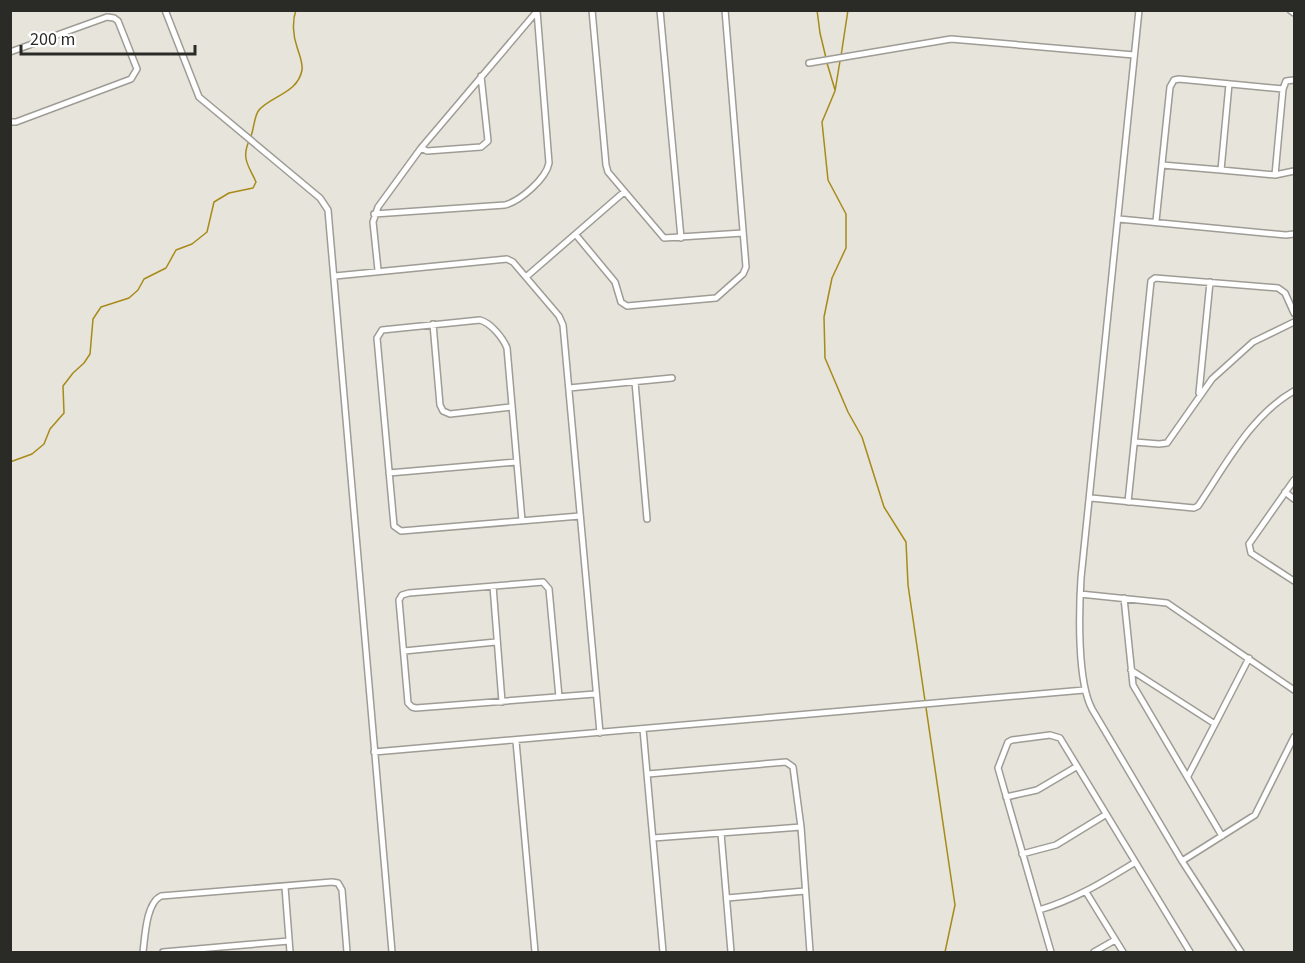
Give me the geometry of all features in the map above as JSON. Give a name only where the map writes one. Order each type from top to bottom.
[{"type":"street","points":[[165,10],[199,97],[324,201],[329,217],[392,952]]},
{"type":"street","points":[[592,10],[608,172],[664,237],[681,238],[743,233]]},
{"type":"street","points":[[660,10],[681,238]]},
{"type":"street","points":[[576,235],[615,282],[619,299],[623,305],[627,306],[711,299],[721,295],[745,271],[725,10]]},
{"type":"street","points":[[1139,10],[1080,594],[1084,690],[1092,709],[1182,861],[1241,952]]},
{"type":"street","points":[[1290,10],[1294,13]]},
{"type":"street","points":[[378,270],[374,214],[391,187],[421,148],[538,11]]},
{"type":"street","points":[[374,214],[505,205],[513,203],[543,178],[549,163],[538,11]]},
{"type":"street","points":[[10,52],[107,17],[118,21],[137,69],[131,79],[16,122],[10,122]]},
{"type":"street","points":[[809,63],[951,39],[1134,55]]},
{"type":"street","points":[[421,148],[427,151],[486,145],[488,141],[481,76]]},
{"type":"street","points":[[1156,221],[1170,87],[1174,80],[1283,89]]},
{"type":"street","points":[[1275,175],[1283,89],[1286,81],[1294,80]]},
{"type":"street","points":[[1221,170],[1229,84]]},
{"type":"street","points":[[1162,165],[1275,175],[1294,171]]},
{"type":"street","points":[[525,277],[624,192]]},
{"type":"street","points":[[1119,219],[1294,234]]},
{"type":"street","points":[[335,276],[507,259],[513,262],[562,320],[600,733]]},
{"type":"street","points":[[1128,502],[1151,281],[1155,278],[1278,288],[1285,293],[1294,312]]},
{"type":"street","points":[[1199,398],[1210,282]]},
{"type":"street","points":[[522,521],[505,342],[486,321],[480,320],[387,328],[378,333],[394,526],[397,530],[522,521],[580,516]]},
{"type":"street","points":[[1136,442],[1167,443],[1212,379],[1250,344],[1294,322]]},
{"type":"street","points":[[433,324],[440,405],[443,411],[450,414],[511,407]]},
{"type":"street","points":[[569,388],[672,378]]},
{"type":"street","points":[[635,382],[647,519]]},
{"type":"street","points":[[1090,498],[1191,509],[1198,506],[1246,436],[1275,405],[1294,391]]},
{"type":"street","points":[[389,474],[516,462]]},
{"type":"street","points":[[1294,480],[1249,544],[1251,553],[1294,581]]},
{"type":"street","points":[[1285,492],[1294,499]]},
{"type":"street","points":[[559,697],[549,589],[543,582],[402,595],[399,600],[408,703],[412,707],[502,702],[595,694]]},
{"type":"street","points":[[493,586],[502,702]]},
{"type":"street","points":[[1080,594],[1167,603],[1294,690]]},
{"type":"street","points":[[1124,598],[1133,685],[1136,693],[1222,836]]},
{"type":"street","points":[[404,651],[496,642]]},
{"type":"street","points":[[1188,776],[1249,658]]},
{"type":"street","points":[[1131,669],[1215,724]]},
{"type":"street","points":[[374,752],[1084,690]]},
{"type":"street","points":[[643,729],[663,952]]},
{"type":"street","points":[[1051,952],[998,768],[1008,742],[1055,736],[1060,738],[1190,952]]},
{"type":"street","points":[[1182,861],[1255,815],[1294,737]]},
{"type":"street","points":[[516,741],[535,952]]},
{"type":"street","points":[[648,774],[786,762],[793,767],[801,827],[810,952]]},
{"type":"street","points":[[1006,797],[1037,790],[1076,767]]},
{"type":"street","points":[[1022,854],[1060,843],[1105,815]]},
{"type":"street","points":[[653,838],[801,827]]},
{"type":"street","points":[[721,833],[731,952]]},
{"type":"street","points":[[1039,910],[1086,892],[1134,863]]},
{"type":"street","points":[[143,952],[151,906],[154,899],[160,896],[332,882],[340,885],[347,952]]},
{"type":"street","points":[[285,887],[290,952]]},
{"type":"street","points":[[727,898],[805,891]]},
{"type":"street","points":[[1086,892],[1123,952]]},
{"type":"street","points":[[1094,952],[1115,940]]},
{"type":"street","points":[[163,952],[230,950],[289,941]]},
{"type":"waterway","points":[[251,136],[259,110],[290,89],[302,70],[294,28],[296,10]]},
{"type":"waterway","points":[[817,10],[826,58]]},
{"type":"waterway","points":[[841,56],[848,10]]},
{"type":"waterway","points":[[840,61],[835,91],[822,122],[828,180],[846,214],[846,248],[832,278],[824,317],[825,358],[848,412],[862,437],[884,507],[906,542],[908,585],[955,905],[945,952]]},
{"type":"waterway","points":[[827,63],[835,90]]},
{"type":"waterway","points":[[10,462],[32,454],[44,444],[50,429],[64,413],[63,386],[90,354],[93,319],[101,307],[129,298],[138,290],[144,279],[166,268],[176,250],[192,244],[207,232],[214,202],[229,193],[253,188],[256,182],[246,158],[249,141]]}]
